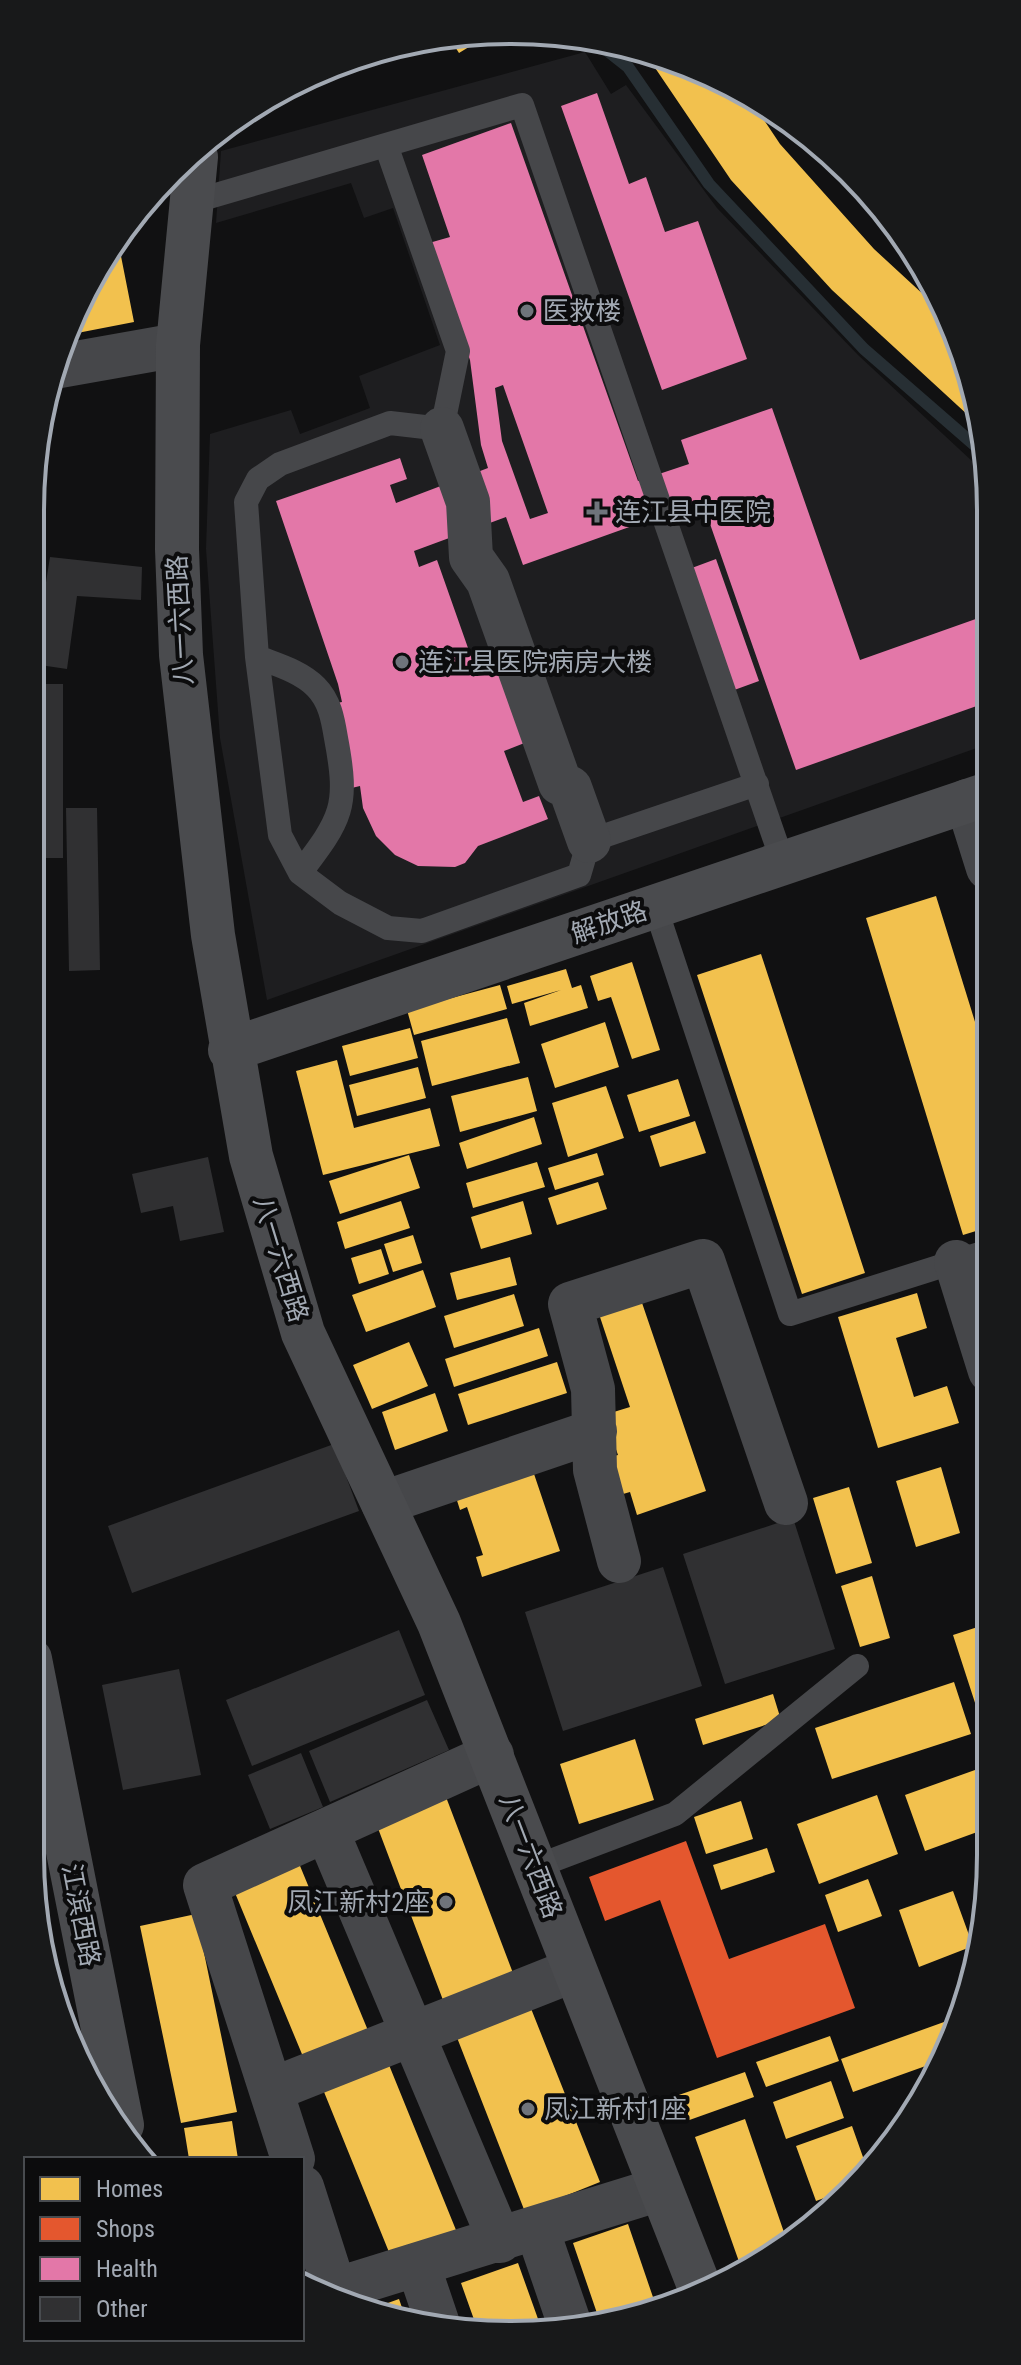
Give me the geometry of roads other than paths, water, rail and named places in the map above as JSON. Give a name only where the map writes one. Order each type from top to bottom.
[{"type":"street","name":"八一六西路","points":[[195,168],[178,345],[177,565],[181,655],[196,812],[230,1050],[265,1213],[303,1333],[439,1623],[697,2281]]},
{"type":"street","points":[[68,365],[178,345]]},
{"type":"street","points":[[442,429],[468,502],[471,557],[488,581],[560,783],[570,788],[583,843]]},
{"type":"street","name":"解放路","points":[[230,1050],[977,797]]},
{"type":"street","points":[[972,1257],[977,1289]]},
{"type":"street","points":[[619,1561],[595,1470],[593,1389],[570,1304],[703,1261],[786,1503]]},
{"type":"street","points":[[383,1503],[595,1431]]},
{"type":"street","name":"江滨西路","points":[[44,1730],[118,2107]]},
{"type":"street","points":[[292,2157],[205,1885],[492,1755]]},
{"type":"street","points":[[327,1831],[413,2036],[564,2318]]},
{"type":"street","points":[[271,2090],[574,1970]]},
{"type":"street","points":[[340,2288],[660,2189]]},
{"type":"street","points":[[304,2194],[329,2284]]},
{"type":"street","points":[[418,2265],[435,2315]]},
{"type":"lane","points":[[192,202],[522,105],[783,863]]},
{"type":"lane","points":[[386,145],[458,351],[442,429],[390,423],[280,464],[258,479],[246,502],[257,657],[280,835],[300,873],[340,903],[388,928],[422,931],[579,875],[583,843],[757,784]]},
{"type":"lane","points":[[257,657],[299,674],[318,689],[331,710],[345,785],[341,810],[329,835],[300,873]]},
{"type":"lane","points":[[655,906],[790,1314],[972,1257]]},
{"type":"lane","points":[[535,1867],[675,1814],[857,1666]]},
{"type":"waterway","points":[[614,56],[628,67],[709,184],[864,349],[972,443]]},
{"type":"place","name":"医救楼","points":[[527,311]]},
{"type":"place","name":"连江县中医院","points":[[597,512]]},
{"type":"place","name":"连江县医院病房大楼","points":[[402,662]]},
{"type":"place","name":"凤江新村2座","points":[[446,1902]]},
{"type":"place","name":"凤江新村1座","points":[[528,2109]]}]
